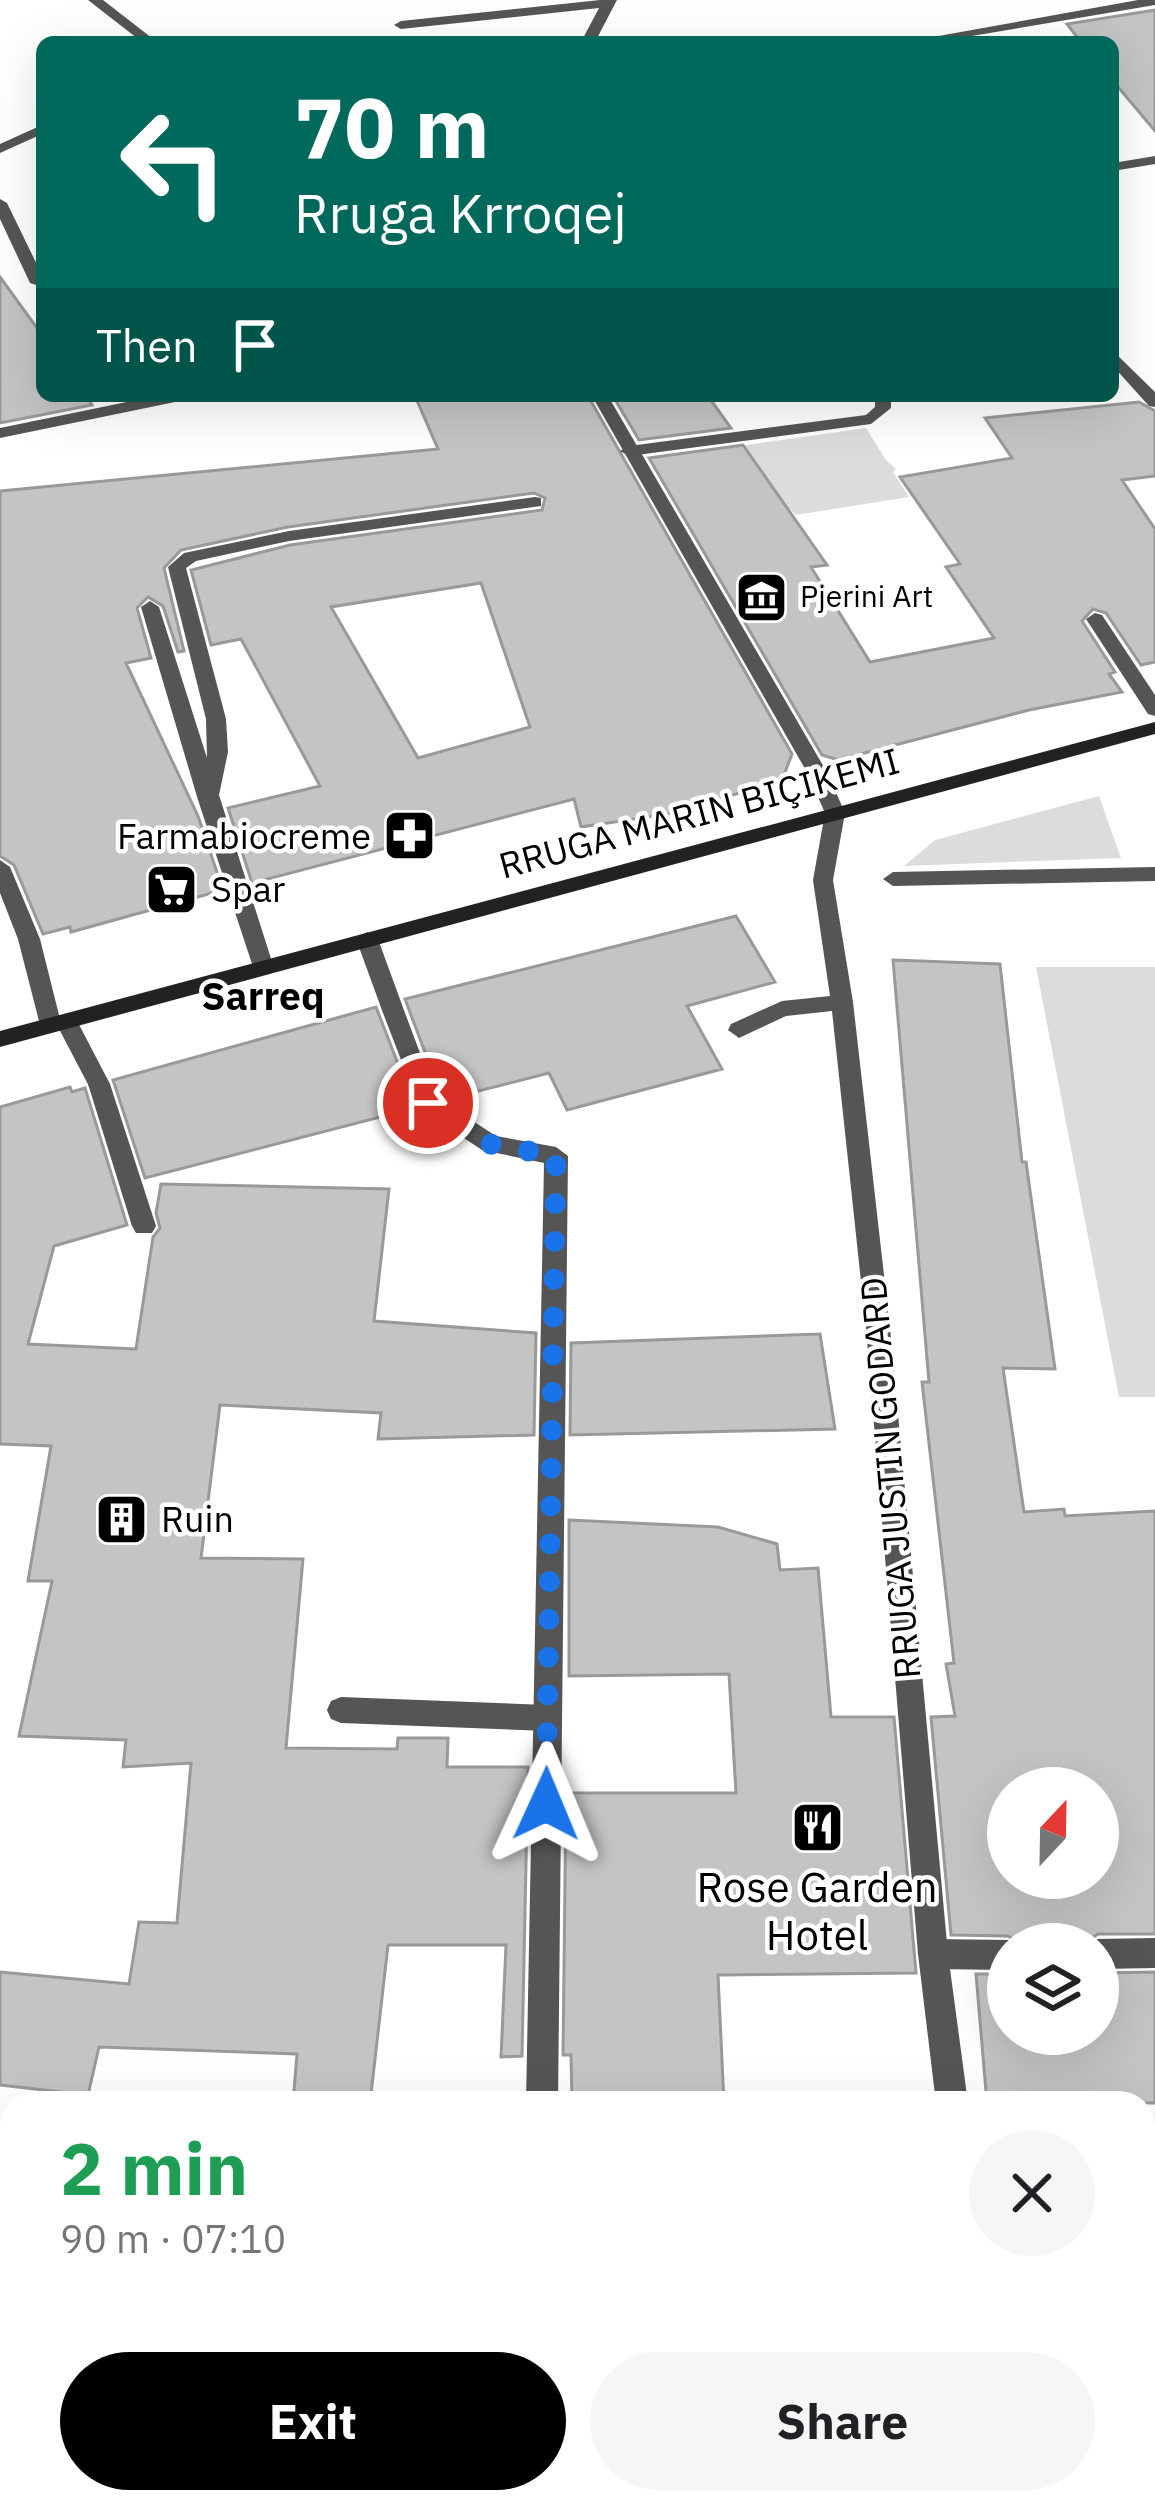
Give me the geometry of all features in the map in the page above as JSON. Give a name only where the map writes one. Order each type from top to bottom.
[{"type":"main road","name":"RRUGA MARIN BIÇIKEMI","points":[[0,1039],[1155,728]]},
{"type":"street","points":[[94,0],[142,36]]},
{"type":"street","points":[[948,36],[1155,1]]},
{"type":"street","points":[[401,26],[610,2]]},
{"type":"street","points":[[591,36],[610,2]]},
{"type":"street","points":[[0,149],[36,132]]},
{"type":"street","points":[[1119,166],[1155,160]]},
{"type":"street","points":[[0,203],[36,279]]},
{"type":"street","points":[[1119,363],[1155,402]]},
{"type":"street","points":[[0,433],[151,402]]},
{"type":"street","points":[[603,402],[818,774],[835,813]]},
{"type":"street","points":[[629,452],[871,419],[884,408],[884,402]]},
{"type":"street","points":[[208,800],[218,752],[216,719],[177,567],[190,557],[289,536],[536,502]]},
{"type":"street","points":[[150,607],[263,968]]},
{"type":"street","points":[[1095,619],[1155,710]]},
{"type":"street","name":"RRUGA JUSTIN GODARD","points":[[835,813],[823,880],[842,1002],[878,1328],[933,1954],[950,2091]]},
{"type":"street","points":[[0,867],[59,1023],[99,1084],[144,1226]]},
{"type":"street","points":[[893,879],[1155,874]]},
{"type":"street","points":[[367,939],[428,1103],[490,1144],[556,1156],[542,2091]]},
{"type":"street","points":[[739,1030],[782,1009],[842,1002]]},
{"type":"street","points":[[341,1710],[547,1718]]},
{"type":"street","points":[[1119,1954],[1155,1953]]},
{"type":"street","points":[[933,1954],[987,1955]]},
{"type":"shaded area","points":[[866,428],[896,469],[893,472],[909,497],[796,515],[775,493],[663,457]]},
{"type":"shaded area","points":[[1099,796],[1121,858],[904,866],[935,840]]},
{"type":"shaded area","points":[[1036,967],[1155,967],[1155,1397],[1119,1397]]},
{"type":"building","points":[[1155,10],[1155,131],[1119,88],[1119,36],[1076,36],[1067,24]]},
{"type":"building","points":[[0,277],[36,327],[36,402],[92,405],[0,423]]},
{"type":"building","points":[[418,402],[591,402],[792,754],[782,780],[674,813],[581,827],[574,799],[252,883],[228,808],[320,786],[241,639],[211,645],[191,570],[290,545],[542,510],[545,498],[534,493],[288,527],[181,550],[164,568],[184,651],[178,652],[163,606],[148,597],[137,608],[151,658],[126,663],[198,816],[223,890],[71,932],[70,927],[43,934],[14,865],[0,856],[0,491],[438,449]],"holes":[[[481,583],[530,727],[418,758],[331,607]]]},
{"type":"building","points":[[617,402],[712,402],[731,428],[639,440]]},
{"type":"building","points":[[1139,402],[1155,411],[1155,476],[1122,480],[1155,529],[1155,662],[1141,665],[1106,613],[1093,609],[1082,621],[1115,672],[1109,674],[1122,692],[1029,710],[838,760],[822,755],[649,458],[743,445],[827,565],[811,567],[870,662],[994,638],[946,567],[960,564],[900,477],[1012,458],[985,418]]},
{"type":"building","points":[[736,916],[775,982],[687,1006],[722,1069],[567,1110],[549,1073],[447,1099],[441,1095],[405,999]]},
{"type":"building","points":[[893,960],[1000,964],[1022,1162],[1026,1162],[1055,1369],[1003,1368],[1024,1512],[1064,1509],[1065,1516],[1155,1511],[1155,1934],[1119,1934],[1119,1923],[987,1923],[987,1936],[951,1935],[931,1717],[955,1716],[946,1664],[954,1663],[922,1382],[929,1382]]},
{"type":"building","points":[[376,1007],[415,1108],[145,1178],[113,1080]]},
{"type":"building","points":[[70,1087],[72,1092],[85,1088],[127,1225],[54,1246],[28,1344],[136,1349],[153,1237],[160,1228],[156,1213],[161,1184],[389,1189],[374,1321],[536,1333],[534,1435],[378,1439],[381,1413],[220,1405],[201,1558],[303,1559],[286,1748],[397,1749],[398,1738],[448,1738],[447,1767],[528,1767],[522,2056],[501,2057],[506,1945],[388,1945],[371,2091],[294,2091],[297,2054],[99,2047],[89,2091],[0,2085],[0,1972],[129,1984],[139,1922],[177,1923],[191,1763],[123,1767],[126,1740],[19,1736],[52,1581],[28,1581],[51,1446],[0,1444],[0,1107]]},
{"type":"building","points":[[820,1334],[835,1429],[570,1435],[571,1343]]},
{"type":"building","points":[[569,1520],[718,1527],[777,1544],[780,1570],[818,1568],[831,1717],[894,1717],[916,1973],[718,1975],[723,2091],[572,2091],[571,2055],[563,2055],[566,1793],[736,1793],[729,1674],[569,1676]]},
{"type":"building","points":[[1155,1972],[1155,2091],[986,2091],[976,1974],[987,1974],[987,2055],[1119,2055],[1119,1973]]},
{"type":"place","name":"Pjerini Art","points":[[761,597]]},
{"type":"place","name":"Farmabiocreme","points":[[410,836]]},
{"type":"place","name":"Spar","points":[[172,889]]},
{"type":"place","name":"Ruin","points":[[122,1519]]},
{"type":"place","name":"Rose Garden Hotel","points":[[817,1828]]},
{"type":"district","name":"Sarreq","points":[[263,996]]},
{"type":"route","points":[[428,1103],[490,1144],[556,1156],[546,1804]]}]
